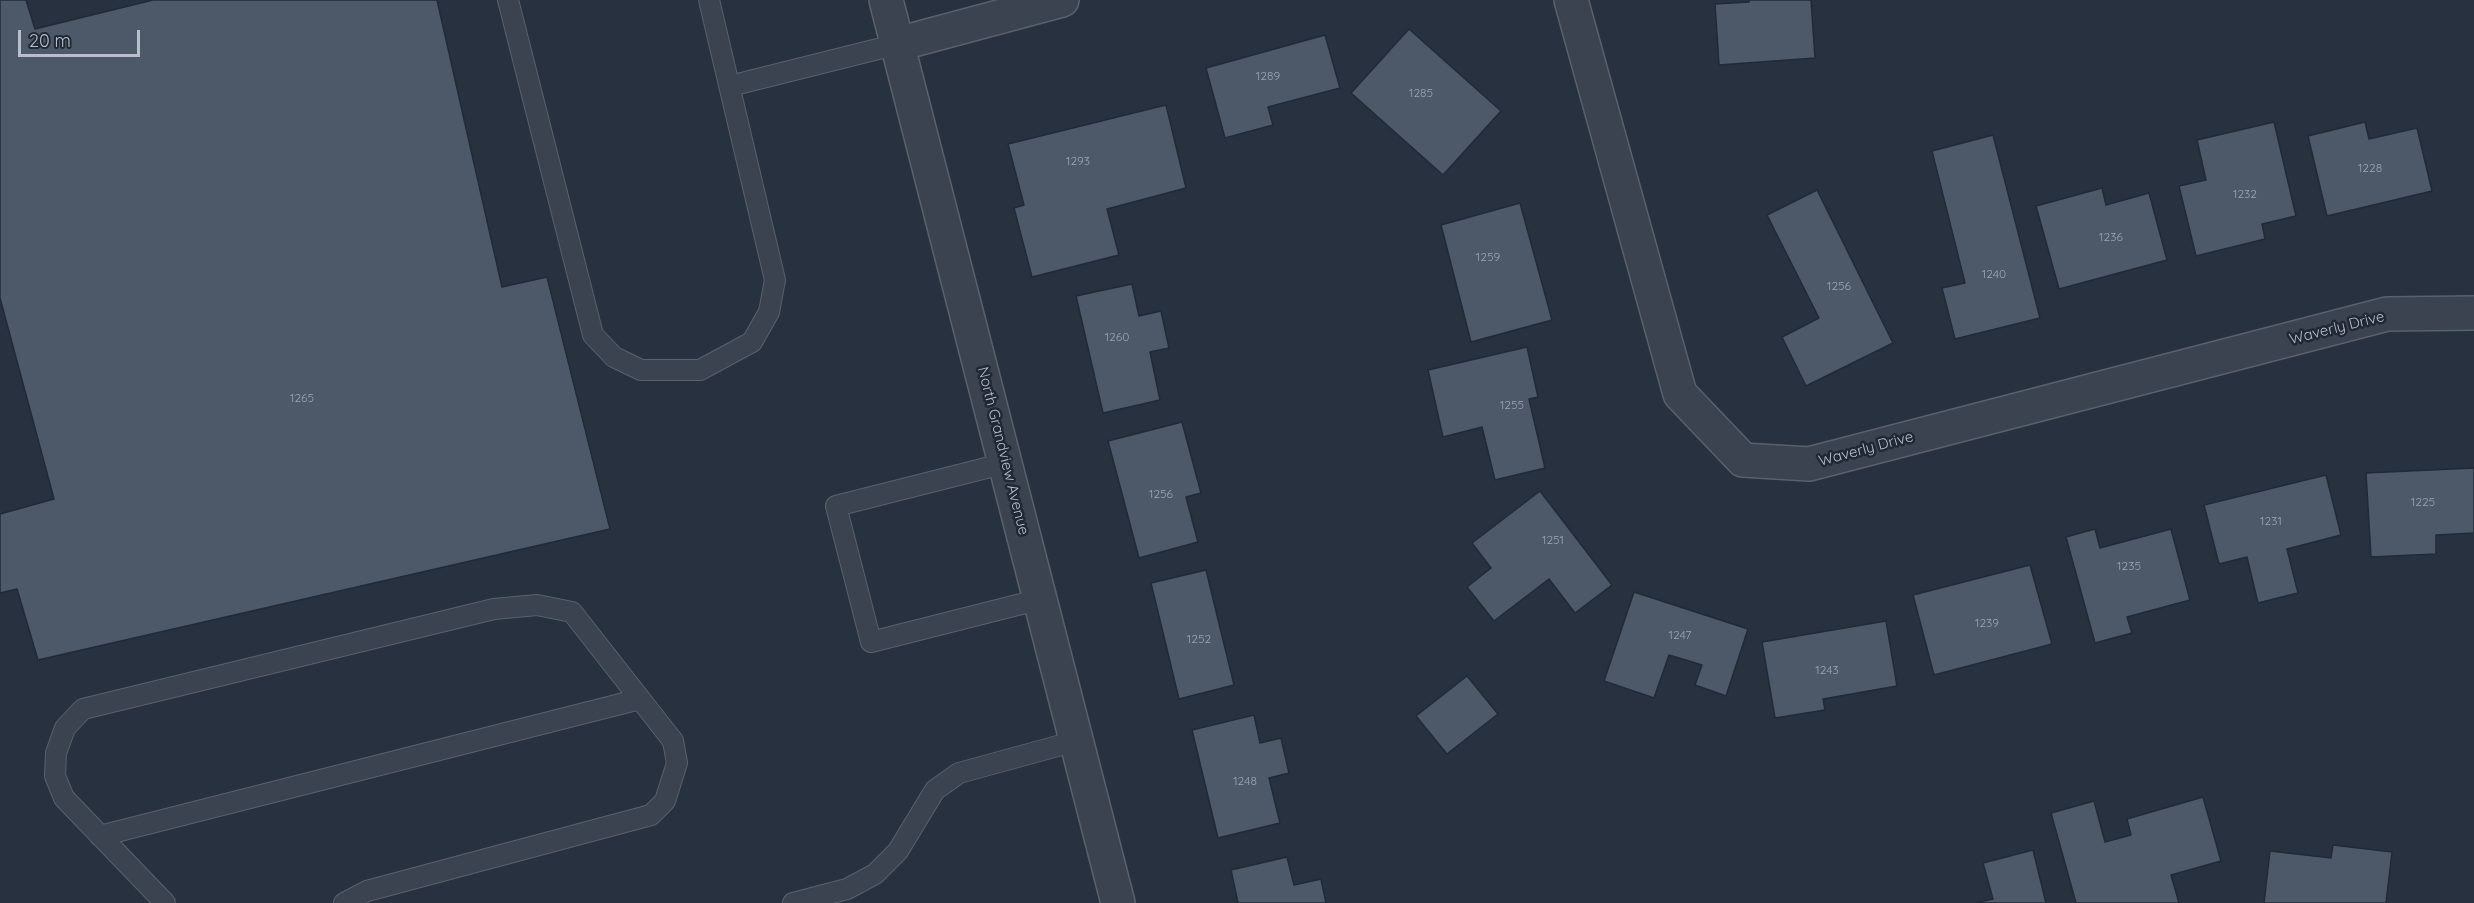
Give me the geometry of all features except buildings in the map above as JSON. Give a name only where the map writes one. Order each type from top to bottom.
[{"type":"street","name":"North Grandview Avenue","points":[[886,0],[1118,903]]},
{"type":"street","points":[[898,44],[1062,0]]},
{"type":"street","name":"Waverly Drive","points":[[1571,0],[1680,394],[1743,460],[1809,464],[2387,314],[2474,313]]},
{"type":"lane","points":[[508,0],[593,335],[614,357],[641,370],[700,370],[752,342],[769,312],[776,280],[708,0]]},
{"type":"lane","points":[[730,86],[898,44]]},
{"type":"lane","points":[[1006,463],[836,506],[839,518],[871,642],[1041,599]]},
{"type":"lane","points":[[165,903],[64,798],[55,776],[56,753],[65,728],[83,709],[494,609],[537,605],[572,612],[673,741],[677,763],[665,801],[651,815],[367,891],[345,903]]},
{"type":"lane","points":[[100,836],[640,699]]},
{"type":"lane","points":[[793,903],[847,889],[875,874],[898,851],[935,790],[959,772],[1076,741]]}]
